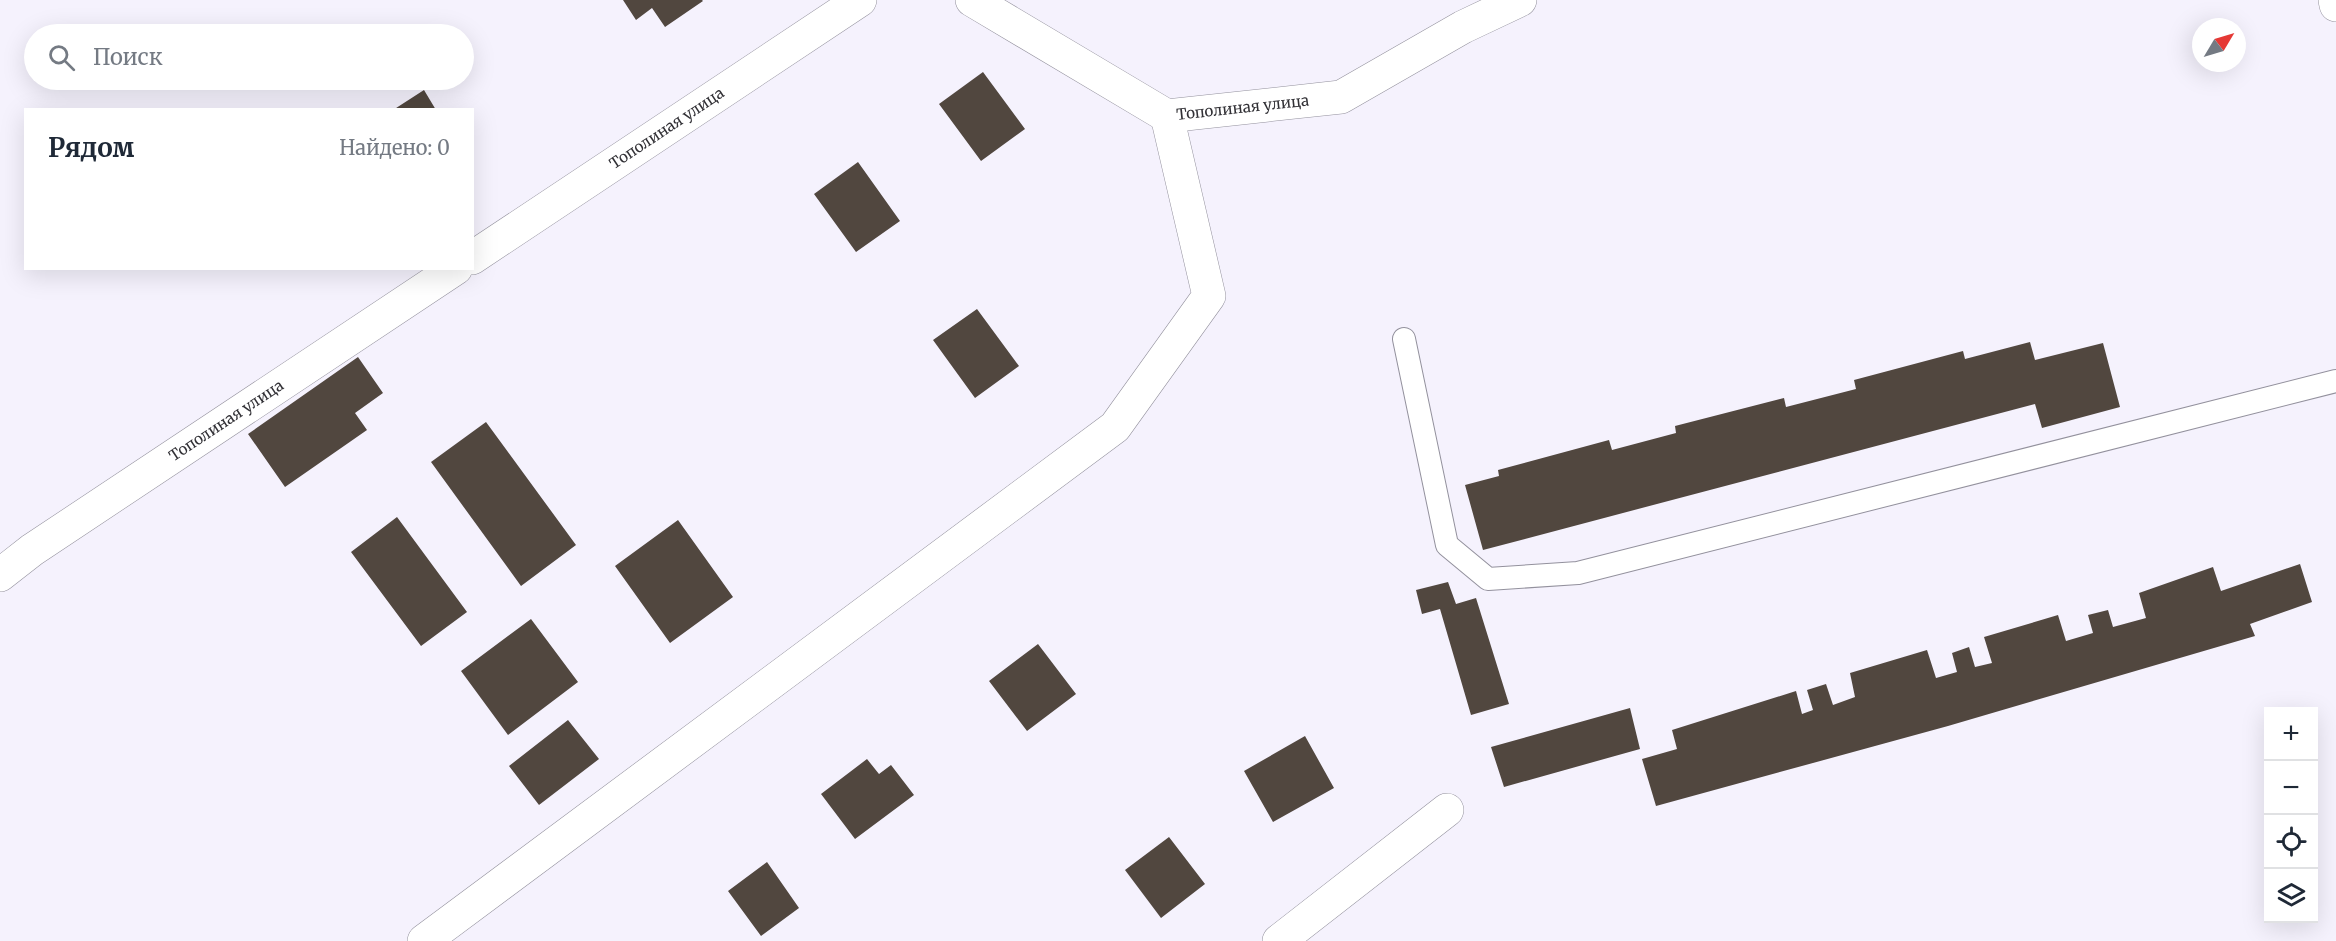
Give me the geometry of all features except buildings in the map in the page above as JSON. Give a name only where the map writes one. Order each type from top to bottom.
[{"type":"street","name":"Тополиная улица","points":[[474,257],[860,0]]},
{"type":"street","name":"Тополиная улица","points":[[972,0],[1167,116],[1341,97],[1458,14],[1520,0]]},
{"type":"street","points":[[2335,0],[2336,5]]},
{"type":"street","points":[[424,941],[1115,427],[1209,296],[1167,116]]},
{"type":"street","name":"Тополиная улица","points":[[0,575],[51,537],[453,270]]},
{"type":"street","points":[[1279,941],[1448,810]]},
{"type":"lane","points":[[1404,339],[1447,545],[1488,579],[1578,573],[2336,381]]}]
